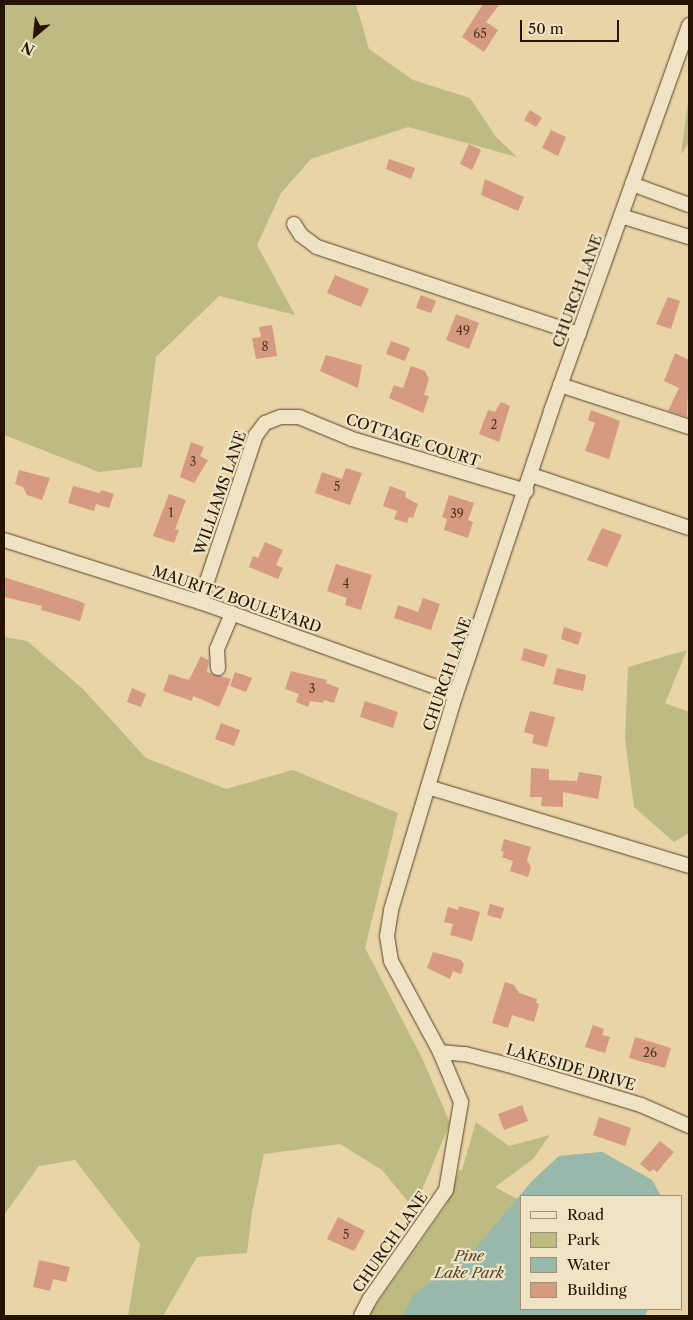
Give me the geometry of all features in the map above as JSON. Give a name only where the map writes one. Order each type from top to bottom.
[{"type":"street","name":"CHURCH LANE","points":[[361,1316],[368,1300],[446,1190],[461,1102],[440,1052],[391,961],[387,936],[406,856],[456,694],[532,475],[560,385],[689,25]]},
{"type":"street","points":[[632,184],[689,204]]},
{"type":"street","points":[[621,216],[689,238]]},
{"type":"street","points":[[294,224],[301,235],[317,247],[579,334]]},
{"type":"street","points":[[560,385],[689,427]]},
{"type":"street","name":"COTTAGE COURT","points":[[292,417],[299,417],[352,439],[526,491]]},
{"type":"street","name":"WILLIAMS LANE","points":[[200,602],[256,435],[265,423],[292,417]]},
{"type":"street","points":[[532,475],[689,528]]},
{"type":"street","name":"MAURITZ BOULEVARD","points":[[4,540],[200,602],[456,694]]},
{"type":"street","points":[[218,668],[217,650],[232,613]]},
{"type":"street","points":[[428,787],[689,866]]},
{"type":"street","name":"LAKESIDE DRIVE","points":[[440,1052],[465,1054],[508,1065],[641,1105],[689,1126]]},
{"type":"green space","points":[[4,4],[356,4],[369,49],[413,80],[470,98],[496,137],[517,157],[408,127],[311,159],[281,193],[257,245],[295,315],[219,296],[156,357],[142,467],[99,472],[4,435]]},
{"type":"green space","points":[[689,95],[689,143],[681,154]]},
{"type":"green space","points":[[4,637],[27,641],[83,689],[146,758],[226,789],[293,770],[398,813],[365,948],[422,1058],[450,1123],[414,1209],[382,1170],[340,1144],[264,1154],[252,1212],[247,1253],[197,1257],[163,1316],[128,1316],[140,1244],[75,1160],[39,1166],[4,1215]]},
{"type":"green space","points":[[687,650],[665,703],[689,712],[689,833],[674,842],[634,807],[625,738],[628,667]]},
{"type":"green space","name":"Pine Lake Park","points":[[476,1122],[509,1146],[550,1135],[533,1159],[495,1187],[517,1199],[520,1196],[520,1310],[648,1310],[645,1316],[368,1316],[447,1204],[459,1170],[462,1170]]},
{"type":"green space","name":"Pine Lake Park","points":[[602,1152],[652,1180],[660,1195],[521,1195],[559,1156]]},
{"type":"water","name":"Pine Lake Park","points":[[602,1152],[652,1180],[660,1195],[520,1195],[532,1181],[559,1156]]},
{"type":"water","name":"Pine Lake Park","points":[[520,1195],[520,1310],[648,1310],[645,1316],[403,1316],[413,1295],[474,1250]]},
{"type":"building","points":[[483,4],[500,4],[486,22],[498,30],[484,52],[462,37]]},
{"type":"building","points":[[530,110],[542,118],[536,127],[524,120]]},
{"type":"building","points":[[551,130],[566,137],[558,156],[542,148]]},
{"type":"building","points":[[469,144],[481,150],[472,170],[460,164]]},
{"type":"building","points":[[389,159],[415,168],[411,179],[386,169]]},
{"type":"building","points":[[485,179],[524,197],[518,211],[481,195]]},
{"type":"building","points":[[335,275],[369,289],[361,307],[327,293]]},
{"type":"building","points":[[421,295],[436,301],[431,313],[416,308]]},
{"type":"building","points":[[668,297],[680,301],[671,329],[656,324]]},
{"type":"building","points":[[456,314],[479,323],[469,349],[446,340]]},
{"type":"building","points":[[272,325],[277,356],[256,359],[252,338],[261,337],[259,327]]},
{"type":"building","points":[[391,341],[410,348],[405,361],[386,354]]},
{"type":"building","points":[[675,353],[689,360],[687,417],[668,411],[679,388],[664,381]]},
{"type":"building","points":[[326,355],[362,365],[358,388],[320,371]]},
{"type":"building","points":[[411,366],[425,371],[429,379],[424,395],[429,396],[423,413],[389,398],[394,385],[403,388]]},
{"type":"building","points":[[501,402],[510,406],[499,442],[479,434],[488,410],[495,412]]},
{"type":"building","points":[[591,410],[620,421],[609,459],[585,451],[595,423],[588,420]]},
{"type":"building","points":[[191,442],[204,447],[200,456],[208,460],[194,483],[180,477]]},
{"type":"building","points":[[346,468],[362,473],[350,505],[315,493],[322,472],[342,479]]},
{"type":"building","points":[[19,470],[50,478],[42,500],[27,495],[23,487],[15,484]]},
{"type":"building","points":[[73,486],[100,493],[101,490],[114,494],[109,508],[96,504],[94,511],[68,503]]},
{"type":"building","points":[[390,486],[406,492],[405,497],[418,504],[413,518],[409,517],[407,523],[394,519],[397,511],[383,506]]},
{"type":"building","points":[[169,494],[186,500],[175,529],[179,530],[174,543],[153,536]]},
{"type":"building","points":[[449,495],[474,503],[468,520],[473,522],[468,538],[444,530],[447,519],[442,517]]},
{"type":"building","points":[[602,528],[622,535],[607,567],[587,560]]},
{"type":"building","points":[[265,542],[283,550],[276,565],[283,568],[278,579],[249,567],[253,556],[258,558]]},
{"type":"building","points":[[336,564],[372,575],[361,610],[345,605],[347,598],[327,591]]},
{"type":"building","points":[[4,577],[85,604],[80,621],[41,610],[42,606],[4,597]]},
{"type":"building","points":[[423,598],[440,604],[431,630],[394,618],[398,605],[418,612]]},
{"type":"building","points":[[564,627],[582,633],[578,645],[561,639]]},
{"type":"building","points":[[524,648],[548,655],[544,667],[521,660]]},
{"type":"building","points":[[201,656],[209,661],[207,672],[231,679],[219,707],[193,696],[192,701],[163,691],[169,674],[189,680]]},
{"type":"building","points":[[557,668],[586,675],[583,691],[553,684]]},
{"type":"building","points":[[291,671],[327,680],[326,683],[339,688],[334,703],[324,700],[323,703],[310,701],[308,707],[296,702],[299,694],[285,689]]},
{"type":"building","points":[[235,672],[252,678],[246,692],[230,686]]},
{"type":"building","points":[[132,688],[146,694],[141,707],[127,702]]},
{"type":"building","points":[[365,701],[398,712],[393,728],[360,717]]},
{"type":"building","points":[[530,711],[555,717],[547,747],[532,743],[534,735],[524,732]]},
{"type":"building","points":[[221,723],[240,730],[234,746],[215,739]]},
{"type":"building","points":[[531,768],[549,769],[549,780],[577,781],[579,772],[602,776],[598,799],[563,792],[563,807],[541,806],[542,797],[530,797]]},
{"type":"building","points":[[504,839],[531,847],[527,860],[531,867],[528,877],[510,871],[513,861],[502,857],[504,852],[501,851]]},
{"type":"building","points":[[490,904],[504,908],[501,919],[487,915]]},
{"type":"building","points":[[459,906],[480,912],[472,941],[450,935],[453,924],[444,922],[448,907],[458,910]]},
{"type":"building","points":[[433,952],[461,960],[464,964],[461,974],[453,971],[450,979],[427,968]]},
{"type":"building","points":[[505,982],[514,985],[519,993],[537,999],[536,1003],[539,1004],[534,1022],[512,1015],[508,1028],[492,1023]]},
{"type":"building","points":[[593,1025],[604,1029],[602,1035],[610,1037],[605,1053],[585,1047]]},
{"type":"building","points":[[635,1037],[671,1048],[665,1068],[629,1058]]},
{"type":"building","points":[[522,1105],[528,1121],[504,1130],[498,1114]]},
{"type":"building","points":[[599,1117],[631,1128],[625,1146],[593,1135]]},
{"type":"building","points":[[660,1141],[674,1152],[657,1172],[653,1169],[650,1172],[640,1164]]},
{"type":"building","points":[[338,1217],[365,1231],[354,1251],[327,1239]]},
{"type":"building","points":[[39,1260],[70,1267],[66,1282],[53,1279],[50,1291],[33,1287]]}]
